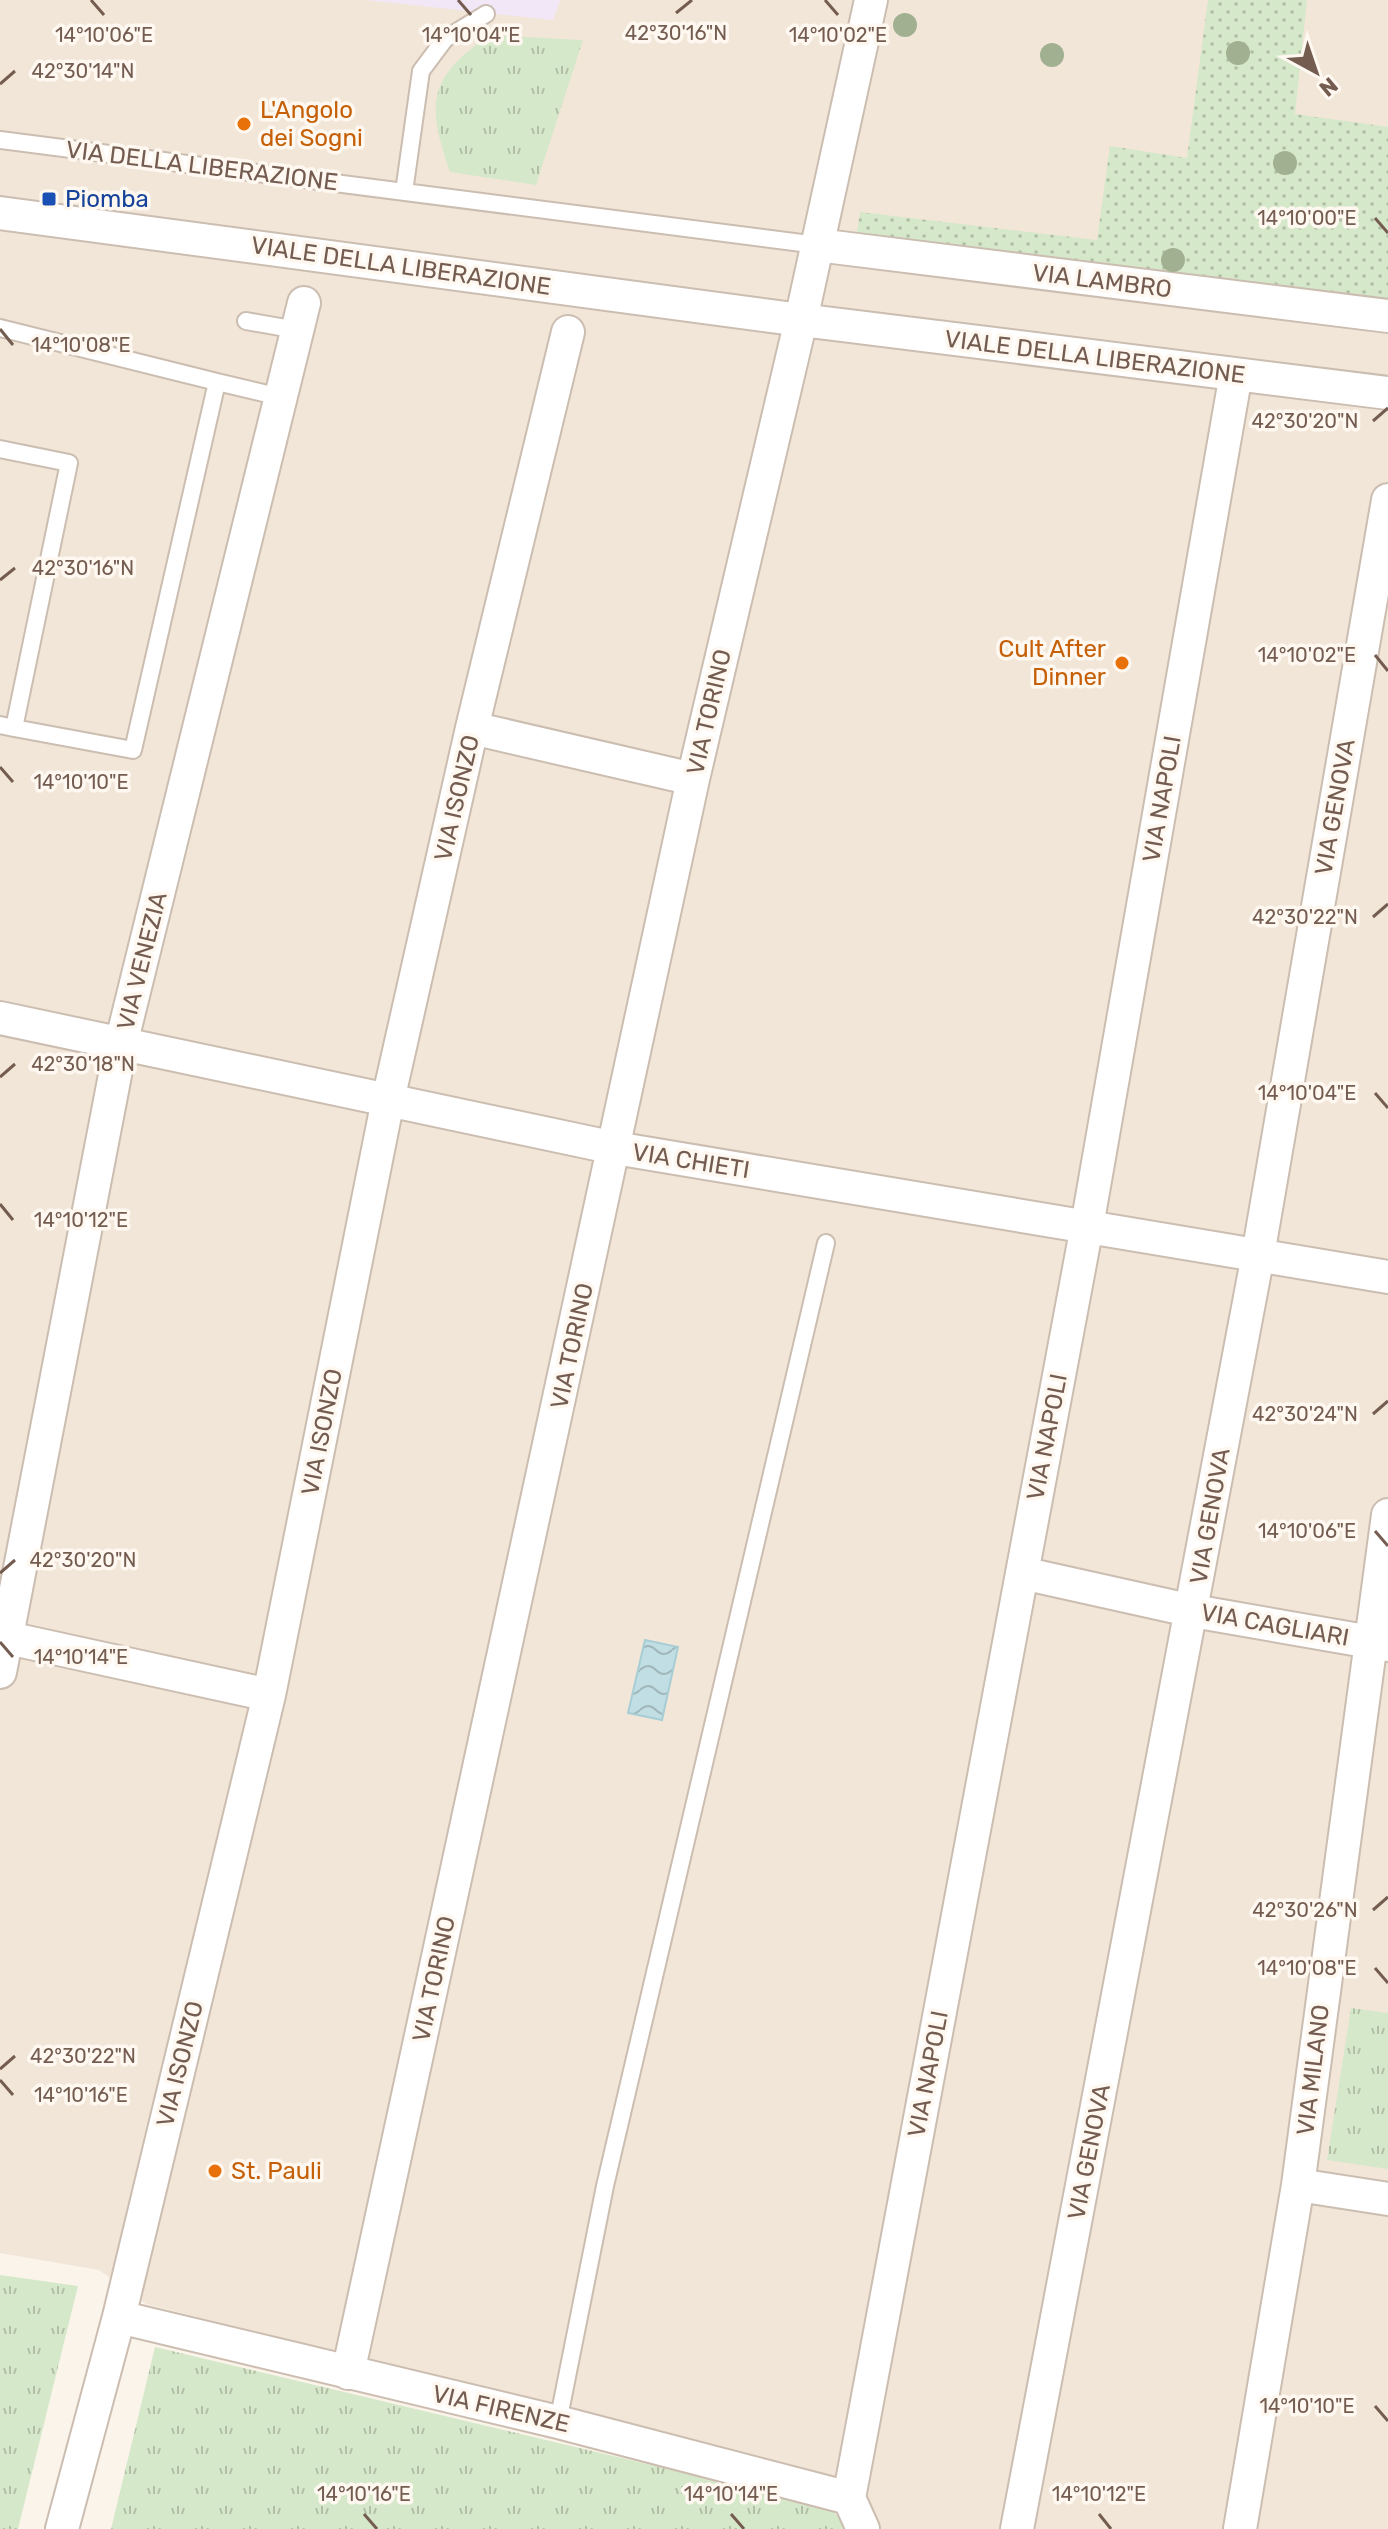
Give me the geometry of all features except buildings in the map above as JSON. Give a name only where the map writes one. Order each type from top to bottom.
[{"type":"street","points":[[801,320],[871,0]]},
{"type":"street","name":"VIALE DELLA LIBERAZIONE","points":[[0,213],[801,320],[1388,393]]},
{"type":"street","name":"VIA LAMBRO","points":[[817,245],[1388,316]]},
{"type":"street","name":"VIA VENEZIA","points":[[0,1672],[121,1044],[301,316]]},
{"type":"street","name":"VIA TORINO","points":[[348,2373],[693,779],[801,320]]},
{"type":"street","name":"VIA ISONZO","points":[[62,2529],[119,2317],[269,1695],[388,1100],[472,728],[568,332]]},
{"type":"street","name":"VIA NAPOLI","points":[[849,2498],[1087,1226],[1236,374]]},
{"type":"street","name":"VIA GENOVA","points":[[1017,2529],[1193,1611],[1258,1255],[1388,500]]},
{"type":"street","points":[[472,728],[693,779]]},
{"type":"street","name":"VIA CHIETI","points":[[0,1018],[615,1148],[1388,1277]]},
{"type":"street","name":"VIA MILANO","points":[[1240,2529],[1298,2185],[1378,1644],[1388,1515]]},
{"type":"street","name":"VIA CAGLIARI","points":[[1022,1573],[1193,1611],[1378,1644]]},
{"type":"street","points":[[8,1638],[269,1695]]},
{"type":"street","points":[[1298,2185],[1388,2199]]},
{"type":"street","name":"VIA FIRENZE","points":[[119,2317],[558,2422],[849,2498]]},
{"type":"street","points":[[849,2498],[863,2529]]},
{"type":"lane","points":[[404,192],[421,71],[445,39],[486,14]]},
{"type":"lane","name":"VIA DELLA LIBERAZIONE","points":[[0,140],[577,214]]},
{"type":"lane","name":"VIA LAMBRO","points":[[577,214],[817,245]]},
{"type":"lane","points":[[246,321],[301,316]]},
{"type":"lane","points":[[0,328],[280,397]]},
{"type":"lane","points":[[0,449],[69,463],[7,726],[133,750],[217,382]]},
{"type":"lane","points":[[558,2422],[605,2186],[826,1243]]},
{"type":"shaded area","points":[[0,0],[1388,0],[1388,2529],[877,2529],[859,2486],[146,2304],[99,2270],[0,2253]]},
{"type":"shaded area","points":[[366,0],[560,0],[553,20]]},
{"type":"green space","points":[[1208,0],[1307,0],[1295,114],[1388,127],[1388,307],[856,239],[860,212],[1097,240],[1110,146],[1187,158]]},
{"type":"green space","points":[[490,35],[583,40],[536,185],[450,172],[442,148],[437,127],[438,93],[454,64]]},
{"type":"green space","points":[[1351,2008],[1388,2013],[1388,2169],[1327,2160]]},
{"type":"green space","points":[[0,2275],[78,2286],[18,2529],[0,2529]]},
{"type":"green space","points":[[155,2347],[828,2507],[843,2521],[845,2529],[111,2529]]},
{"type":"water","points":[[645,1640],[678,1647],[662,1720],[628,1713]]},
{"type":"place","name":"L'Angolo dei Sogni","points":[[244,124]]},
{"type":"place","name":"Piomba","points":[[49,199]]},
{"type":"place","name":"Cult After Dinner","points":[[1122,663]]},
{"type":"place","name":"St. Pauli","points":[[215,2171]]}]
